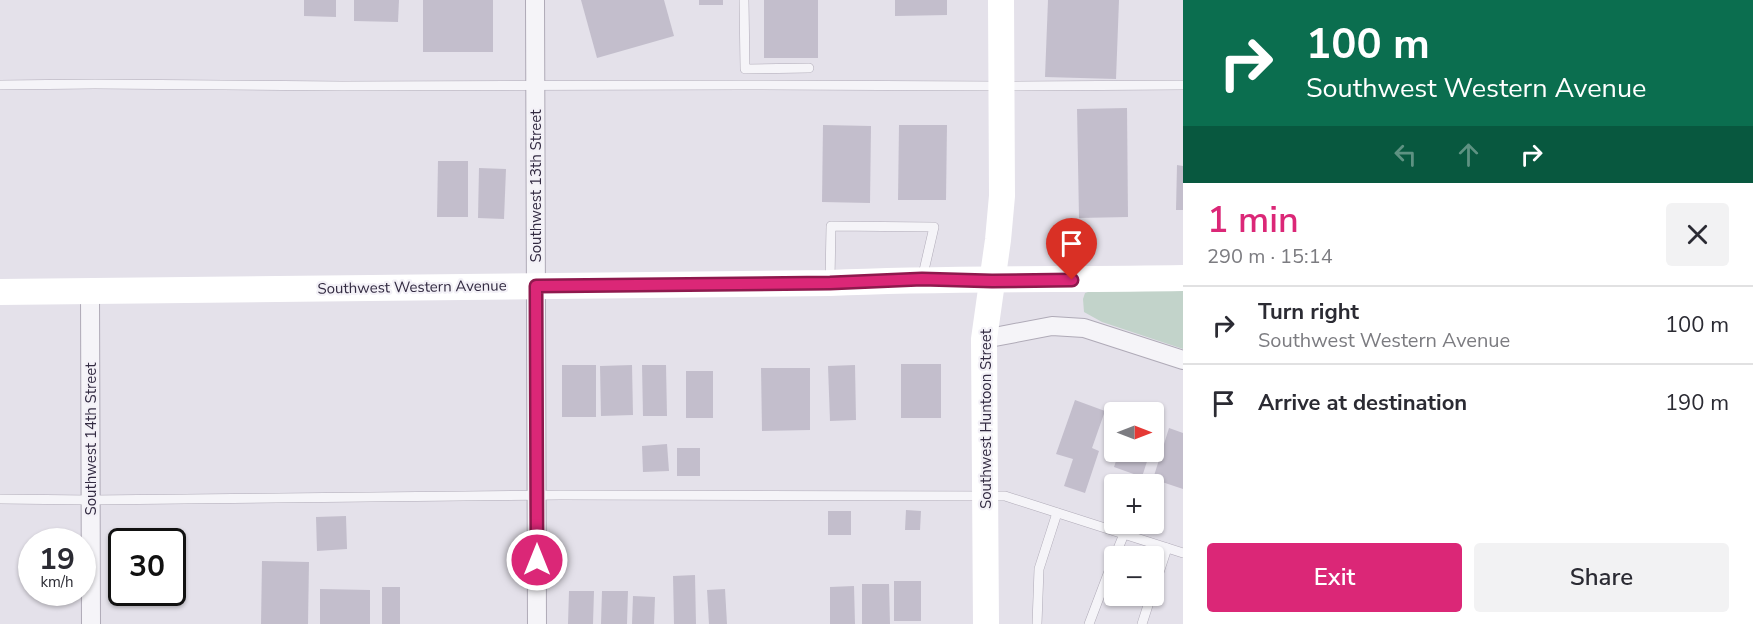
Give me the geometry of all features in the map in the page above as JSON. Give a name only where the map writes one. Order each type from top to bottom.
[{"type":"street","name":"Southwest 13th Street","points":[[535,0],[537,624]]},
{"type":"street","name":"Southwest Huntoon Street","points":[[986,624],[984,339],[1002,196],[1001,0]]},
{"type":"street","name":"Southwest Western Avenue","points":[[0,292],[830,283],[922,279],[992,281],[1183,278]]},
{"type":"street","name":"Southwest 14th Street","points":[[90,291],[92,624]]},
{"type":"street","points":[[984,339],[1052,326],[1084,328],[1183,360]]},
{"type":"lane","points":[[744,0],[745,69],[809,68]]},
{"type":"lane","points":[[0,85],[1183,86]]},
{"type":"lane","points":[[830,283],[831,226],[934,227],[922,279]]},
{"type":"lane","points":[[0,499],[1005,496],[1104,528]]},
{"type":"lane","points":[[1037,624],[1039,569],[1057,513]]},
{"type":"lane","points":[[1119,546],[1124,534],[1183,554]]},
{"type":"lane","points":[[1164,557],[1167,548]]},
{"type":"lane","points":[[1089,624],[1104,585]]},
{"type":"lane","points":[[1142,624],[1148,606]]},
{"type":"shaded area","points":[[1183,290],[1183,349],[1102,322],[1084,312],[1085,293],[1091,291]]},
{"type":"building","points":[[304,0],[336,0],[336,17],[304,16]]},
{"type":"building","points":[[354,0],[399,0],[398,22],[354,21]]},
{"type":"building","points":[[423,0],[493,0],[493,52],[423,52]]},
{"type":"building","points":[[581,0],[664,0],[674,36],[597,58]]},
{"type":"building","points":[[699,0],[723,0],[723,5],[699,5]]},
{"type":"building","points":[[764,0],[818,0],[818,58],[764,58]]},
{"type":"building","points":[[895,0],[947,0],[947,15],[895,16]]},
{"type":"building","points":[[1048,0],[1119,0],[1116,79],[1045,77]]},
{"type":"building","points":[[1127,108],[1128,217],[1079,218],[1077,109]]},
{"type":"building","points":[[823,125],[871,126],[870,203],[822,202]]},
{"type":"building","points":[[899,125],[947,125],[946,200],[898,200]]},
{"type":"building","points":[[438,161],[468,161],[468,217],[437,217]]},
{"type":"building","points":[[1177,165],[1183,166],[1183,210],[1176,210]]},
{"type":"building","points":[[479,168],[506,169],[504,219],[478,218]]},
{"type":"building","points":[[901,364],[941,364],[941,418],[901,418]]},
{"type":"building","points":[[562,365],[596,365],[596,417],[562,417]]},
{"type":"building","points":[[632,365],[633,415],[601,416],[600,366]]},
{"type":"building","points":[[642,365],[666,365],[667,416],[643,416]]},
{"type":"building","points":[[855,365],[856,420],[830,421],[828,366]]},
{"type":"building","points":[[761,368],[810,368],[810,430],[762,431]]},
{"type":"building","points":[[686,371],[713,371],[713,418],[686,418]]},
{"type":"building","points":[[1075,400],[1104,411],[1092,448],[1099,451],[1085,493],[1064,486],[1073,459],[1056,454]]},
{"type":"building","points":[[1169,428],[1183,433],[1183,489],[1164,483],[1164,474],[1155,474],[1158,462],[1164,462],[1164,444]]},
{"type":"building","points":[[667,444],[669,471],[643,472],[642,446]]},
{"type":"building","points":[[677,448],[700,448],[700,476],[677,476]]},
{"type":"building","points":[[1116,462],[1147,462],[1143,474],[1134,474],[1114,467]]},
{"type":"building","points":[[906,510],[921,511],[920,530],[905,530]]},
{"type":"building","points":[[828,511],[851,511],[851,535],[828,535]]},
{"type":"building","points":[[346,516],[347,549],[317,551],[316,517]]},
{"type":"building","points":[[262,561],[309,562],[308,624],[261,624]]},
{"type":"building","points":[[695,575],[696,624],[674,624],[673,576]]},
{"type":"building","points":[[894,581],[921,581],[921,621],[894,621]]},
{"type":"building","points":[[862,584],[889,584],[890,624],[862,624]]},
{"type":"building","points":[[854,586],[855,624],[830,624],[830,587]]},
{"type":"building","points":[[382,587],[400,587],[400,624],[382,624]]},
{"type":"building","points":[[320,589],[370,590],[370,624],[320,624]]},
{"type":"building","points":[[725,589],[727,624],[709,624],[707,590]]},
{"type":"building","points":[[569,591],[594,591],[593,624],[568,624]]},
{"type":"building","points":[[602,591],[628,591],[627,624],[601,624]]},
{"type":"building","points":[[633,596],[655,597],[654,624],[632,624]]},
{"type":"route","points":[[537,560],[536,286],[830,283],[922,279],[1072,280]]}]
